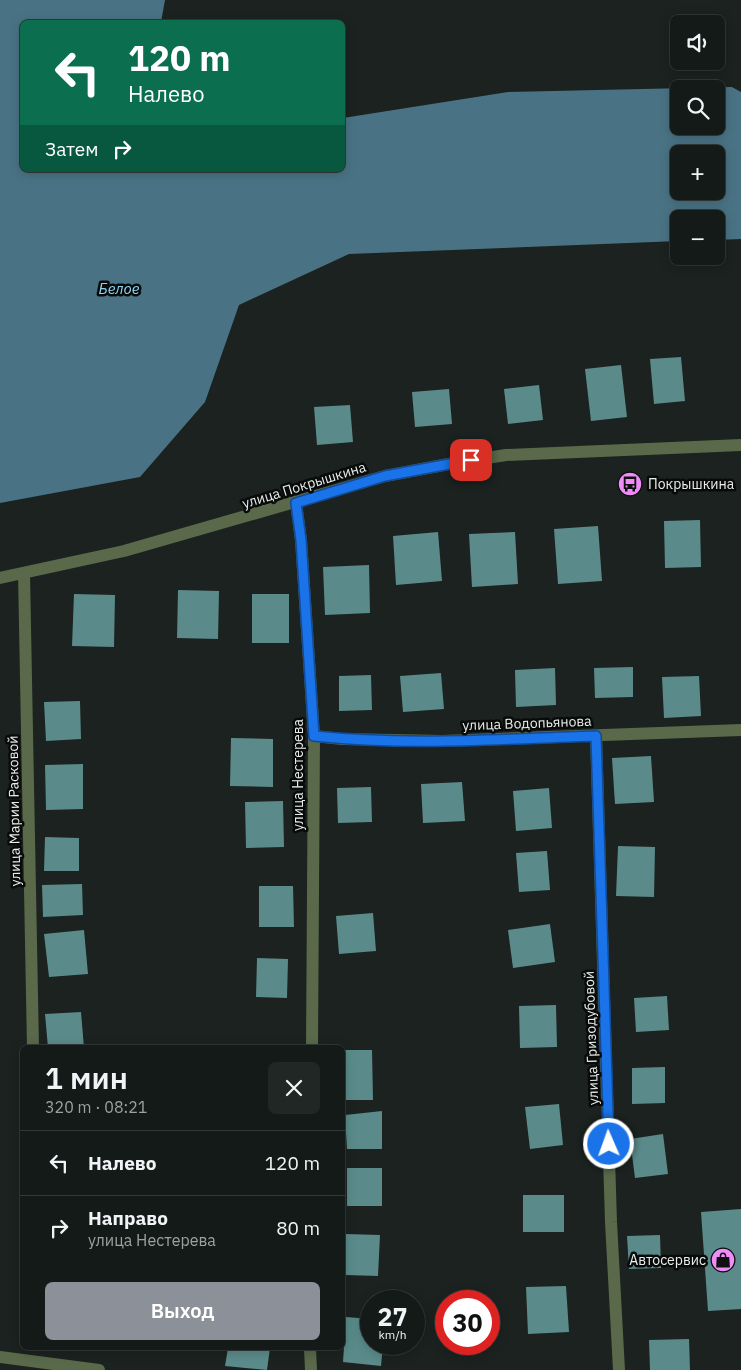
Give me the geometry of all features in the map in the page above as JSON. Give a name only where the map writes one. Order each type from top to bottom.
[{"type":"street","name":"улица Покрышкина","points":[[0,578],[124,551],[385,476],[506,455],[741,445]]},
{"type":"street","name":"улица Нестерева","points":[[296,503],[301,540],[314,736],[312,1045]]},
{"type":"street","name":"улица Марии Расковой","points":[[24,573],[33,1045]]},
{"type":"street","name":"улица Водопьянова","points":[[314,736],[342,739],[442,741],[741,730]]},
{"type":"street","name":"улица Гризодубовой","points":[[596,736],[611,1222],[618,1370]]},
{"type":"street","points":[[40,1350],[40,1361]]},
{"type":"street","points":[[310,1350],[311,1370]]},
{"type":"street","points":[[0,1357],[99,1370]]},
{"type":"water","name":"Белое","points":[[0,0],[165,0],[161,20],[20,20],[20,172],[345,172],[345,118],[508,92],[670,88],[670,135],[725,135],[725,87],[732,87],[741,92],[741,239],[725,240],[725,210],[670,210],[670,241],[349,254],[239,305],[205,402],[140,477],[0,503]]},
{"type":"building","points":[[681,357],[685,401],[654,404],[650,359]]},
{"type":"building","points":[[621,365],[627,417],[591,421],[585,369]]},
{"type":"building","points":[[539,385],[543,420],[508,424],[504,389]]},
{"type":"building","points":[[449,389],[452,424],[415,427],[412,392]]},
{"type":"building","points":[[350,405],[353,442],[317,445],[314,407]]},
{"type":"building","points":[[700,520],[701,567],[665,568],[664,521]]},
{"type":"building","points":[[598,526],[602,581],[558,584],[554,529]]},
{"type":"building","points":[[438,532],[442,581],[396,585],[393,536]]},
{"type":"building","points":[[515,532],[518,584],[472,587],[469,534]]},
{"type":"building","points":[[369,565],[370,613],[325,615],[323,567]]},
{"type":"building","points":[[178,590],[219,591],[218,639],[177,638]]},
{"type":"building","points":[[74,594],[115,595],[114,647],[72,646]]},
{"type":"building","points":[[252,594],[289,594],[289,643],[252,643]]},
{"type":"building","points":[[633,667],[633,697],[595,698],[594,668]]},
{"type":"building","points":[[555,668],[556,705],[516,707],[515,670]]},
{"type":"building","points":[[441,673],[444,709],[403,712],[400,676]]},
{"type":"building","points":[[371,675],[372,710],[339,711],[339,676]]},
{"type":"building","points":[[699,676],[701,716],[664,718],[662,677]]},
{"type":"building","points":[[80,701],[81,739],[46,741],[44,702]]},
{"type":"building","points":[[231,738],[273,739],[273,787],[230,786]]},
{"type":"building","points":[[651,756],[654,802],[615,804],[612,758]]},
{"type":"building","points":[[83,764],[83,809],[46,810],[45,765]]},
{"type":"building","points":[[462,782],[465,821],[423,823],[421,784]]},
{"type":"building","points":[[371,787],[372,822],[338,823],[337,788]]},
{"type":"building","points":[[549,788],[552,828],[516,831],[513,791]]},
{"type":"building","points":[[283,801],[284,847],[246,848],[245,802]]},
{"type":"building","points":[[45,837],[79,838],[79,871],[44,871]]},
{"type":"building","points":[[618,846],[655,847],[654,897],[616,896]]},
{"type":"building","points":[[547,851],[550,890],[519,892],[516,853]]},
{"type":"building","points":[[82,884],[83,915],[43,917],[42,885]]},
{"type":"building","points":[[259,886],[293,886],[294,927],[259,927]]},
{"type":"building","points":[[373,913],[376,951],[339,954],[336,916]]},
{"type":"building","points":[[550,924],[555,962],[513,968],[508,930]]},
{"type":"building","points":[[84,930],[88,974],[49,977],[44,934]]},
{"type":"building","points":[[257,958],[288,959],[287,998],[256,997]]},
{"type":"building","points":[[667,996],[669,1030],[636,1032],[634,998]]},
{"type":"building","points":[[556,1005],[557,1047],[520,1048],[519,1006]]},
{"type":"building","points":[[81,1012],[84,1045],[48,1045],[45,1014]]},
{"type":"building","points":[[345,1050],[372,1050],[373,1100],[345,1100]]},
{"type":"building","points":[[665,1067],[665,1103],[632,1104],[632,1068]]},
{"type":"building","points":[[559,1104],[563,1145],[530,1149],[525,1107]]},
{"type":"building","points":[[382,1111],[382,1149],[347,1149],[345,1115]]},
{"type":"building","points":[[663,1134],[668,1174],[635,1178],[630,1139]]},
{"type":"building","points":[[347,1168],[382,1168],[382,1206],[347,1206]]},
{"type":"building","points":[[523,1195],[564,1195],[564,1232],[523,1232]]},
{"type":"building","name":"Автосервис","points":[[741,1209],[741,1309],[708,1311],[701,1212]]},
{"type":"building","points":[[346,1234],[380,1235],[378,1276],[345,1275]]},
{"type":"building","points":[[660,1235],[661,1268],[629,1269],[627,1236]]},
{"type":"building","points":[[566,1286],[569,1332],[528,1334],[526,1287]]},
{"type":"building","points":[[346,1317],[360,1318],[360,1355],[382,1355],[381,1366],[343,1362]]},
{"type":"building","points":[[689,1339],[690,1370],[650,1370],[649,1340]]},
{"type":"building","points":[[228,1350],[270,1350],[267,1370],[225,1366]]},
{"type":"place","name":"Покрышкина","points":[[630,484]]},
{"type":"place","name":"Автосервис","points":[[723,1260]]},
{"type":"route","points":[[471,460],[385,476],[296,503],[301,540],[314,736],[342,739],[442,741],[596,736],[609,1144]]}]
